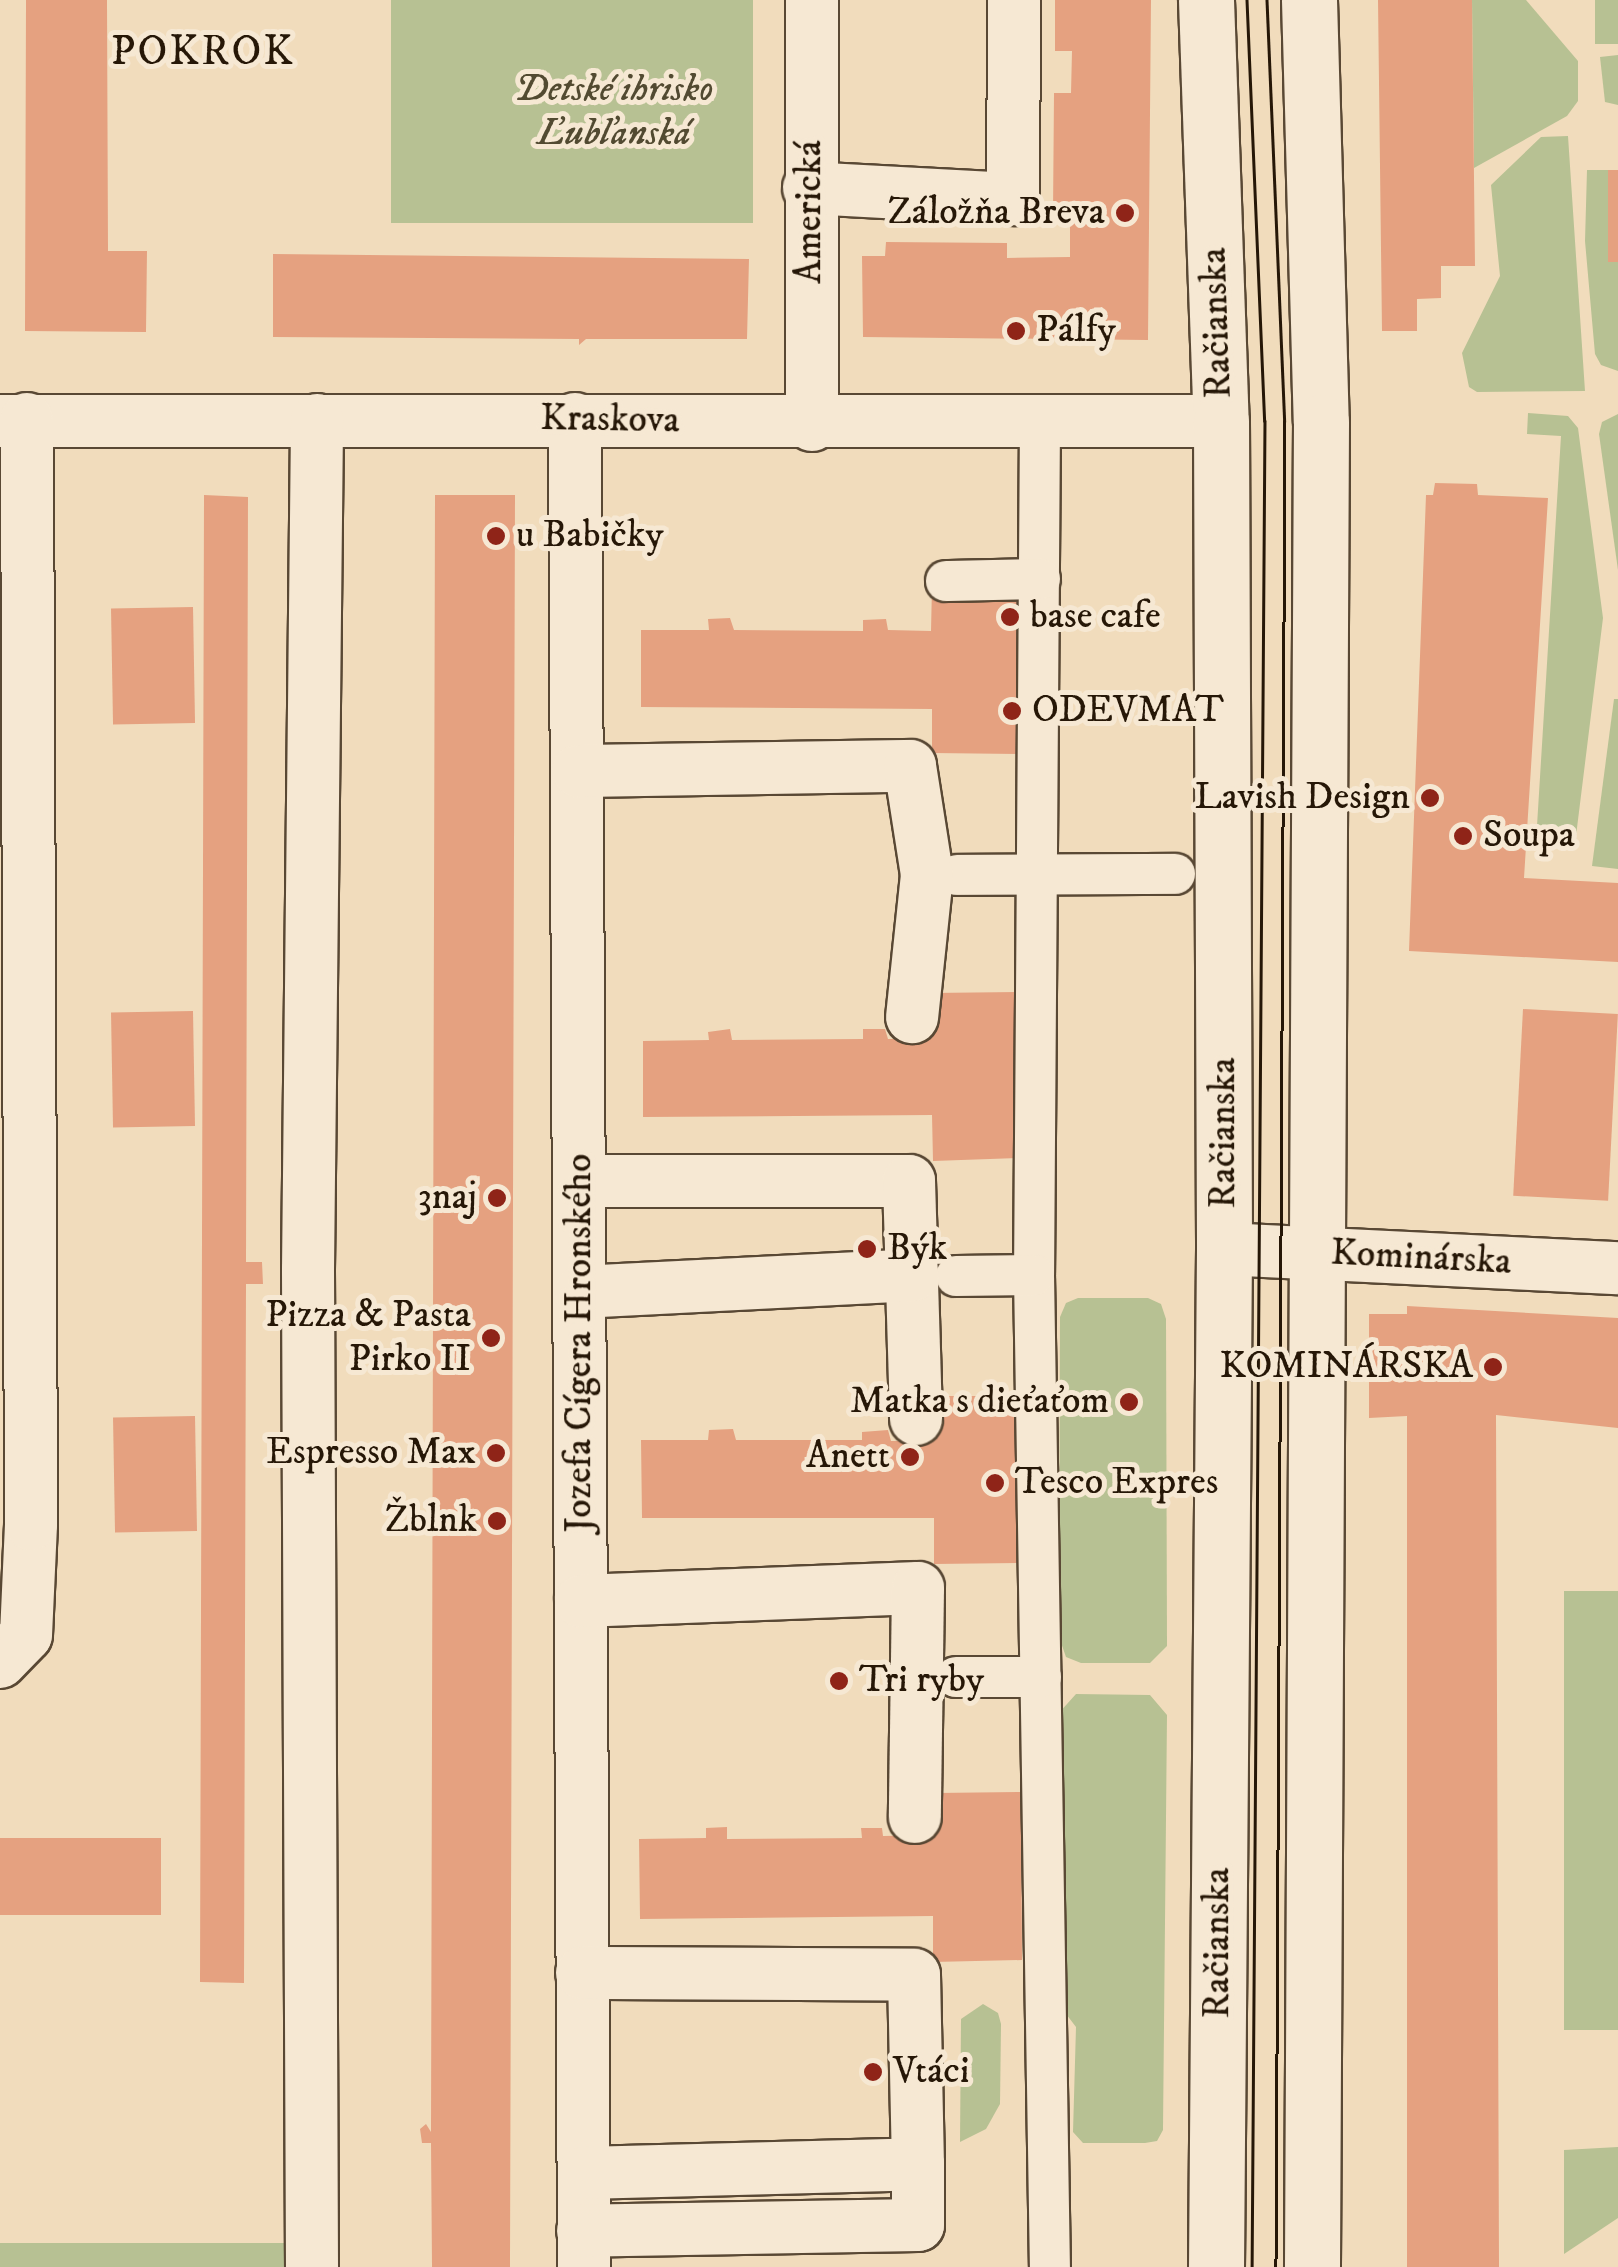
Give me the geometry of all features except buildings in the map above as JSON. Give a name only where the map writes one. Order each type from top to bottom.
[{"type":"main road","name":"Račianska","points":[[1206,0],[1221,421],[1224,1248],[1216,2267]]},
{"type":"main road","points":[[1309,0],[1321,422],[1312,2267]]},
{"type":"street","name":"Americká","points":[[812,0],[812,425]]},
{"type":"street","points":[[809,188],[1014,200],[1014,0]]},
{"type":"street","name":"Kraskova","points":[[13,420],[575,419],[812,425],[1221,421]]},
{"type":"street","name":"Jozefa Cígera Hronského","points":[[575,419],[584,2249]]},
{"type":"street","points":[[0,1662],[26,1635],[31,1524],[13,420]]},
{"type":"street","points":[[312,2267],[308,1270],[317,420]]},
{"type":"street","points":[[1040,422],[1034,1275],[1050,2267]]},
{"type":"street","points":[[946,581],[1040,579]]},
{"type":"street","points":[[578,771],[910,766],[927,875],[912,1017]]},
{"type":"street","points":[[957,875],[1176,874]]},
{"type":"street","points":[[580,1181],[909,1181],[935,1275],[916,1419]]},
{"type":"street","name":"Kominárska","points":[[1224,1248],[1618,1268]]},
{"type":"street","points":[[581,1292],[935,1275],[1034,1275]]},
{"type":"street","points":[[581,1601],[918,1588],[915,1817]]},
{"type":"street","points":[[956,1677],[1040,1678]]},
{"type":"street","points":[[582,1973],[914,1975],[918,2164],[918,2226],[584,2249]]},
{"type":"street","points":[[584,2173],[918,2164]]},
{"type":"green space","name":"Detské ihrisko Ľubľanská","points":[[391,0],[753,0],[753,223],[391,223]]},
{"type":"green space","points":[[1472,0],[1526,0],[1578,61],[1578,101],[1567,116],[1474,168]]},
{"type":"green space","points":[[1595,0],[1618,0],[1618,44],[1595,44]]},
{"type":"green space","points":[[1618,55],[1618,105],[1605,102],[1600,57]]},
{"type":"green space","points":[[1568,136],[1585,391],[1477,392],[1469,387],[1462,353],[1500,276],[1491,185],[1541,137]]},
{"type":"green space","points":[[1587,170],[1608,170],[1608,262],[1618,262],[1618,371],[1601,365],[1595,354],[1585,241]]},
{"type":"green space","points":[[1528,413],[1568,416],[1578,428],[1603,618],[1576,836],[1536,842],[1561,436],[1527,434]]},
{"type":"green space","points":[[1618,414],[1618,570],[1599,434],[1602,422]]},
{"type":"green space","points":[[1614,699],[1618,699],[1618,869],[1592,866]]},
{"type":"green space","points":[[1078,1298],[1148,1298],[1161,1304],[1166,1319],[1167,1646],[1150,1663],[1081,1663],[1066,1657],[1059,1637],[1060,1317],[1066,1303]]},
{"type":"green space","points":[[1564,1591],[1618,1591],[1618,2030],[1564,2030]]},
{"type":"green space","points":[[1076,1694],[1150,1695],[1167,1715],[1163,2130],[1157,2141],[1083,2143],[1073,2132],[1076,2027],[1060,2006],[1058,1714]]},
{"type":"green space","points":[[983,2004],[998,2013],[1001,2024],[1000,2104],[986,2129],[960,2142],[961,2019]]},
{"type":"green space","points":[[1618,2147],[1618,2218],[1564,2254],[1564,2150]]},
{"type":"green space","points":[[0,2243],[298,2243],[298,2267],[0,2267]]},
{"type":"tram line","points":[[1247,0],[1265,421],[1252,2267]]},
{"type":"tram line","points":[[1267,0],[1285,421],[1276,2267]]},
{"type":"place","name":"Záložňa Breva","points":[[1125,213]]},
{"type":"place","name":"Pálfy","points":[[1016,331]]},
{"type":"place","name":"u Babičky","points":[[496,536]]},
{"type":"place","name":"base cafe","points":[[1010,617]]},
{"type":"place","name":"ODEVMAT","points":[[1012,711]]},
{"type":"place","name":"Lavish Design","points":[[1430,798]]},
{"type":"place","name":"Soupa","points":[[1463,836]]},
{"type":"place","name":"3naj","points":[[497,1198]]},
{"type":"place","name":"Býk","points":[[867,1249]]},
{"type":"place","name":"Pizza & Pasta Pirko II","points":[[491,1338]]},
{"type":"place","name":"KOMINÁRSKA","points":[[1493,1367]]},
{"type":"place","name":"Matka s dieťaťom","points":[[1129,1402]]},
{"type":"place","name":"Espresso Max","points":[[496,1453]]},
{"type":"place","name":"Anett","points":[[910,1457]]},
{"type":"place","name":"Tesco Expres","points":[[995,1483]]},
{"type":"place","name":"Žblnk","points":[[497,1521]]},
{"type":"place","name":"Tri ryby","points":[[839,1681]]},
{"type":"place","name":"Vtáci","points":[[873,2072]]},
{"type":"district","name":"POKROK","points":[[203,52]]}]
